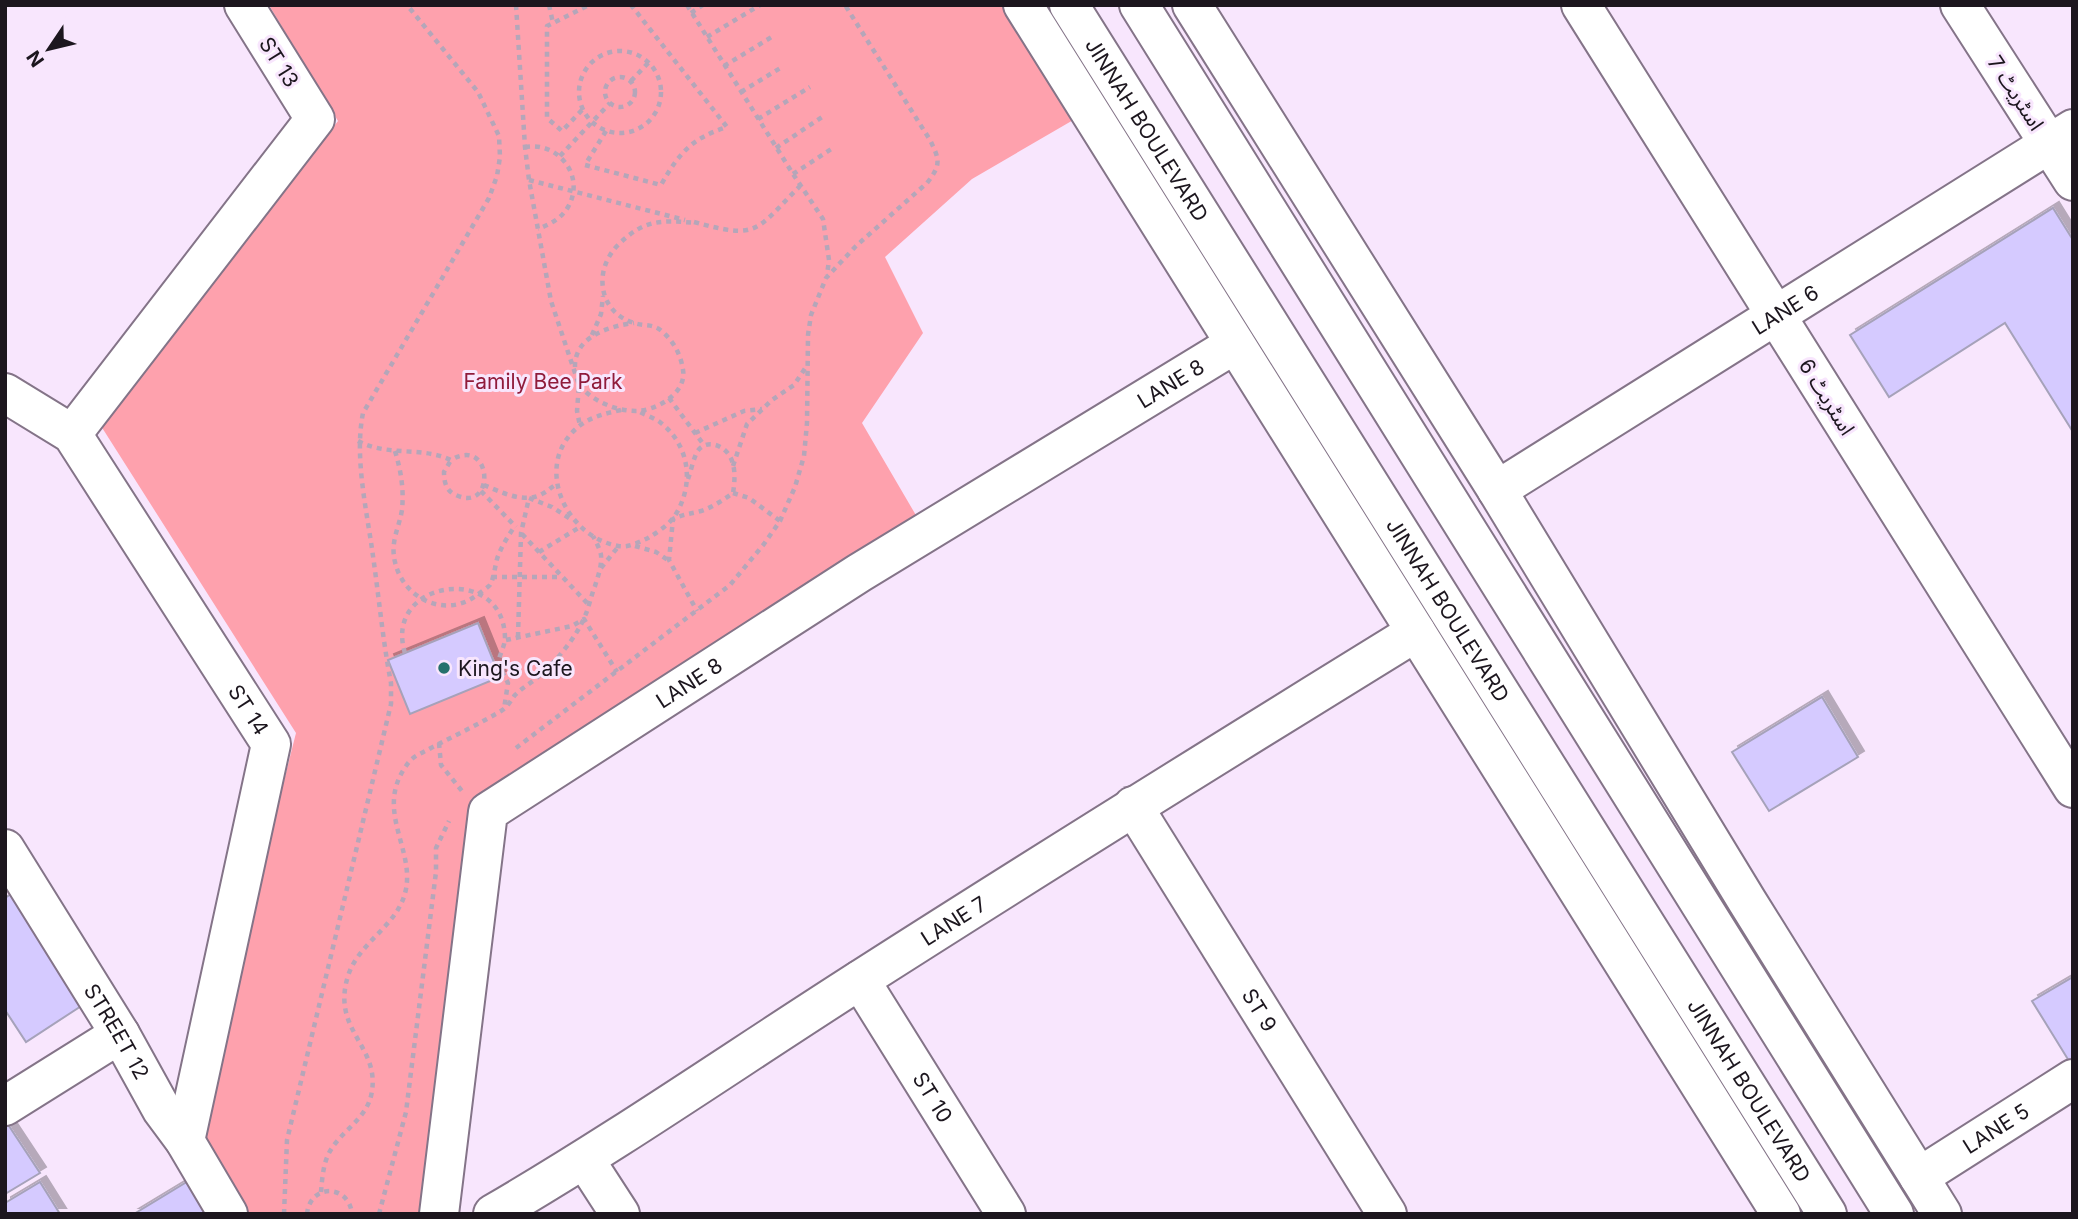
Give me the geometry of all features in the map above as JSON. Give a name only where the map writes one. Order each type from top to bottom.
[{"type":"street","name":"ST 13","points":[[72,434],[315,119],[244,5]]},
{"type":"street","points":[[1023,5],[1781,1214]]},
{"type":"street","name":"JINNAH BOULEVARD","points":[[1069,5],[1827,1214]]},
{"type":"street","points":[[1139,5],[1894,1214]]},
{"type":"street","points":[[1192,5],[1497,490],[1941,1214]]},
{"type":"street","name":"اسٹریٹ 6","points":[[1581,5],[2073,788]]},
{"type":"street","name":"اسٹریٹ 7","points":[[1960,5],[2061,136],[2073,181]]},
{"type":"street","name":"LANE 6","points":[[1497,490],[2061,136]]},
{"type":"street","name":"LANE 8","points":[[439,1214],[488,812],[859,573],[1235,344]]},
{"type":"street","name":"ST 14","points":[[5,393],[72,434],[271,744],[185,1141]]},
{"type":"street","name":"LANE 7","points":[[493,1214],[585,1160],[1133,806],[1416,632]]},
{"type":"street","name":"ST 9","points":[[1133,806],[1387,1214]]},
{"type":"street","name":"STREET 12","points":[[5,849],[228,1214]]},
{"type":"street","points":[[1706,914],[1747,901]]},
{"type":"street","name":"ST 10","points":[[860,980],[1006,1214]]},
{"type":"street","points":[[5,1106],[120,1034]]},
{"type":"street","name":"LANE 5","points":[[1919,1177],[2073,1079]]},
{"type":"street","points":[[585,1160],[620,1214]]},
{"type":"path","points":[[284,1214],[287,1140],[391,704],[391,683],[358,441],[363,413],[489,198],[500,157],[499,136],[478,92],[407,5]]},
{"type":"path","points":[[516,5],[525,148],[551,301],[579,386],[584,392],[621,410]]},
{"type":"path","points":[[549,5],[553,23]]},
{"type":"path","points":[[582,110],[562,131],[547,118],[547,26],[589,5]]},
{"type":"path","points":[[606,131],[585,165],[661,185],[674,162],[687,147],[706,133],[727,127],[631,5]]},
{"type":"path","points":[[510,752],[738,577],[780,521],[795,487],[804,456],[807,423],[806,367],[811,315],[826,278],[829,260],[823,219],[687,5]]},
{"type":"path","points":[[691,13],[704,5]]},
{"type":"path","points":[[706,37],[760,5]]},
{"type":"path","points":[[826,278],[856,246],[927,183],[936,172],[939,157],[845,5]]},
{"type":"path","points":[[724,66],[775,34]]},
{"type":"path","points":[[610,51],[636,53],[657,71],[662,84],[658,111],[638,130],[625,133],[606,131],[582,110],[579,92],[581,79],[587,66],[597,57],[610,51]]},
{"type":"path","points":[[631,81],[649,62]]},
{"type":"path","points":[[741,92],[782,67]]},
{"type":"path","points":[[620,76],[631,81],[636,92],[632,101],[620,107],[610,103],[605,89],[610,80],[620,76]]},
{"type":"path","points":[[758,120],[810,87]]},
{"type":"path","points":[[560,156],[610,103]]},
{"type":"path","points":[[776,148],[822,117]]},
{"type":"path","points":[[525,148],[535,145],[547,148],[560,156],[571,172],[573,192],[567,208],[556,221],[538,229]]},
{"type":"path","points":[[793,174],[833,148]]},
{"type":"path","points":[[529,180],[725,231],[754,229],[768,219],[800,186]]},
{"type":"path","points":[[575,375],[577,352],[591,337],[601,314],[603,275],[606,261],[612,251],[630,233],[652,222],[670,220],[696,223]]},
{"type":"path","points":[[603,296],[618,314],[634,323]]},
{"type":"path","points":[[578,525],[563,505],[557,484],[557,462],[565,442],[580,426],[598,415],[621,410],[646,410],[676,394],[683,384],[684,374],[674,345],[652,325],[622,325],[591,337]]},
{"type":"path","points":[[733,467],[747,424],[794,385],[806,367]]},
{"type":"path","points":[[579,386],[577,411],[580,426]]},
{"type":"path","points":[[669,398],[704,445]]},
{"type":"path","points":[[695,433],[744,411],[762,410]]},
{"type":"path","points":[[638,411],[661,422],[676,439],[685,458],[688,480]]},
{"type":"path","points":[[358,441],[371,448],[395,452],[424,452],[451,460],[464,456],[478,460],[485,471],[481,491],[469,497],[456,496],[450,492],[446,486],[444,472],[451,460]]},
{"type":"path","points":[[484,485],[552,507],[593,536],[618,547],[633,545],[656,533],[673,519],[713,506],[733,493],[733,467],[730,456],[722,448],[712,444],[704,445],[697,453],[684,501],[673,519],[669,560]]},
{"type":"path","points":[[395,452],[402,475],[403,492],[393,543],[395,564],[413,592],[421,599],[439,606],[454,606],[469,601],[490,584],[498,557],[515,526]]},
{"type":"path","points":[[529,498],[542,494],[557,484]]},
{"type":"path","points":[[481,491],[589,604]]},
{"type":"path","points":[[733,493],[750,498],[780,521]]},
{"type":"path","points":[[518,638],[521,533],[529,498]]},
{"type":"path","points":[[539,552],[578,525]]},
{"type":"path","points":[[321,1192],[327,1156],[363,1114],[372,1090],[372,1073],[368,1058],[346,1018],[343,1004],[348,974],[365,946],[394,916],[402,903],[406,888],[406,861],[395,823],[395,794],[404,768],[414,755],[505,709],[516,694],[540,676],[554,661],[584,619],[601,568],[601,553],[593,536]]},
{"type":"path","points":[[633,545],[656,552],[669,560],[697,611]]},
{"type":"path","points":[[601,568],[618,547]]},
{"type":"path","points":[[492,577],[563,577]]},
{"type":"path","points":[[405,653],[402,629],[408,613],[421,599],[434,591],[450,587],[468,589],[478,594],[495,608],[503,623],[506,640],[498,663],[508,683],[505,709]]},
{"type":"path","points":[[584,619],[617,672]]},
{"type":"path","points":[[506,640],[572,626],[584,619]]},
{"type":"path","points":[[439,743],[441,765],[450,779],[467,796]]},
{"type":"path","points":[[379,1214],[406,1112],[436,872],[436,848],[454,814]]},
{"type":"path","points":[[307,1214],[310,1202],[321,1192],[328,1190],[342,1194],[351,1206],[352,1214]]},
{"type":"green space","name":"Family Bee Park","points":[[269,5],[1002,5],[1075,119],[972,179],[885,257],[923,333],[862,423],[917,517],[493,803],[423,1214],[246,1214],[196,1130],[296,733],[101,426],[338,121]]},
{"type":"building","points":[[2053,208],[2073,240],[2073,432],[2005,323],[1889,397],[1850,335]]},
{"type":"building","name":"King's Cafe","points":[[478,623],[500,677],[410,714],[388,660]]},
{"type":"building","points":[[1822,697],[1858,757],[1769,811],[1732,752]]},
{"type":"building","points":[[20,888],[92,999],[26,1042],[5,1010],[5,898]]},
{"type":"building","points":[[2073,977],[2073,1059],[2069,1061],[2032,1001]]},
{"type":"building","points":[[5,1120],[40,1173],[5,1194]]},
{"type":"building","points":[[190,1180],[212,1214],[134,1214]]},
{"type":"building","points":[[40,1182],[60,1214],[5,1214],[5,1203]]},
{"type":"place","name":"King's Cafe","points":[[444,668]]}]
